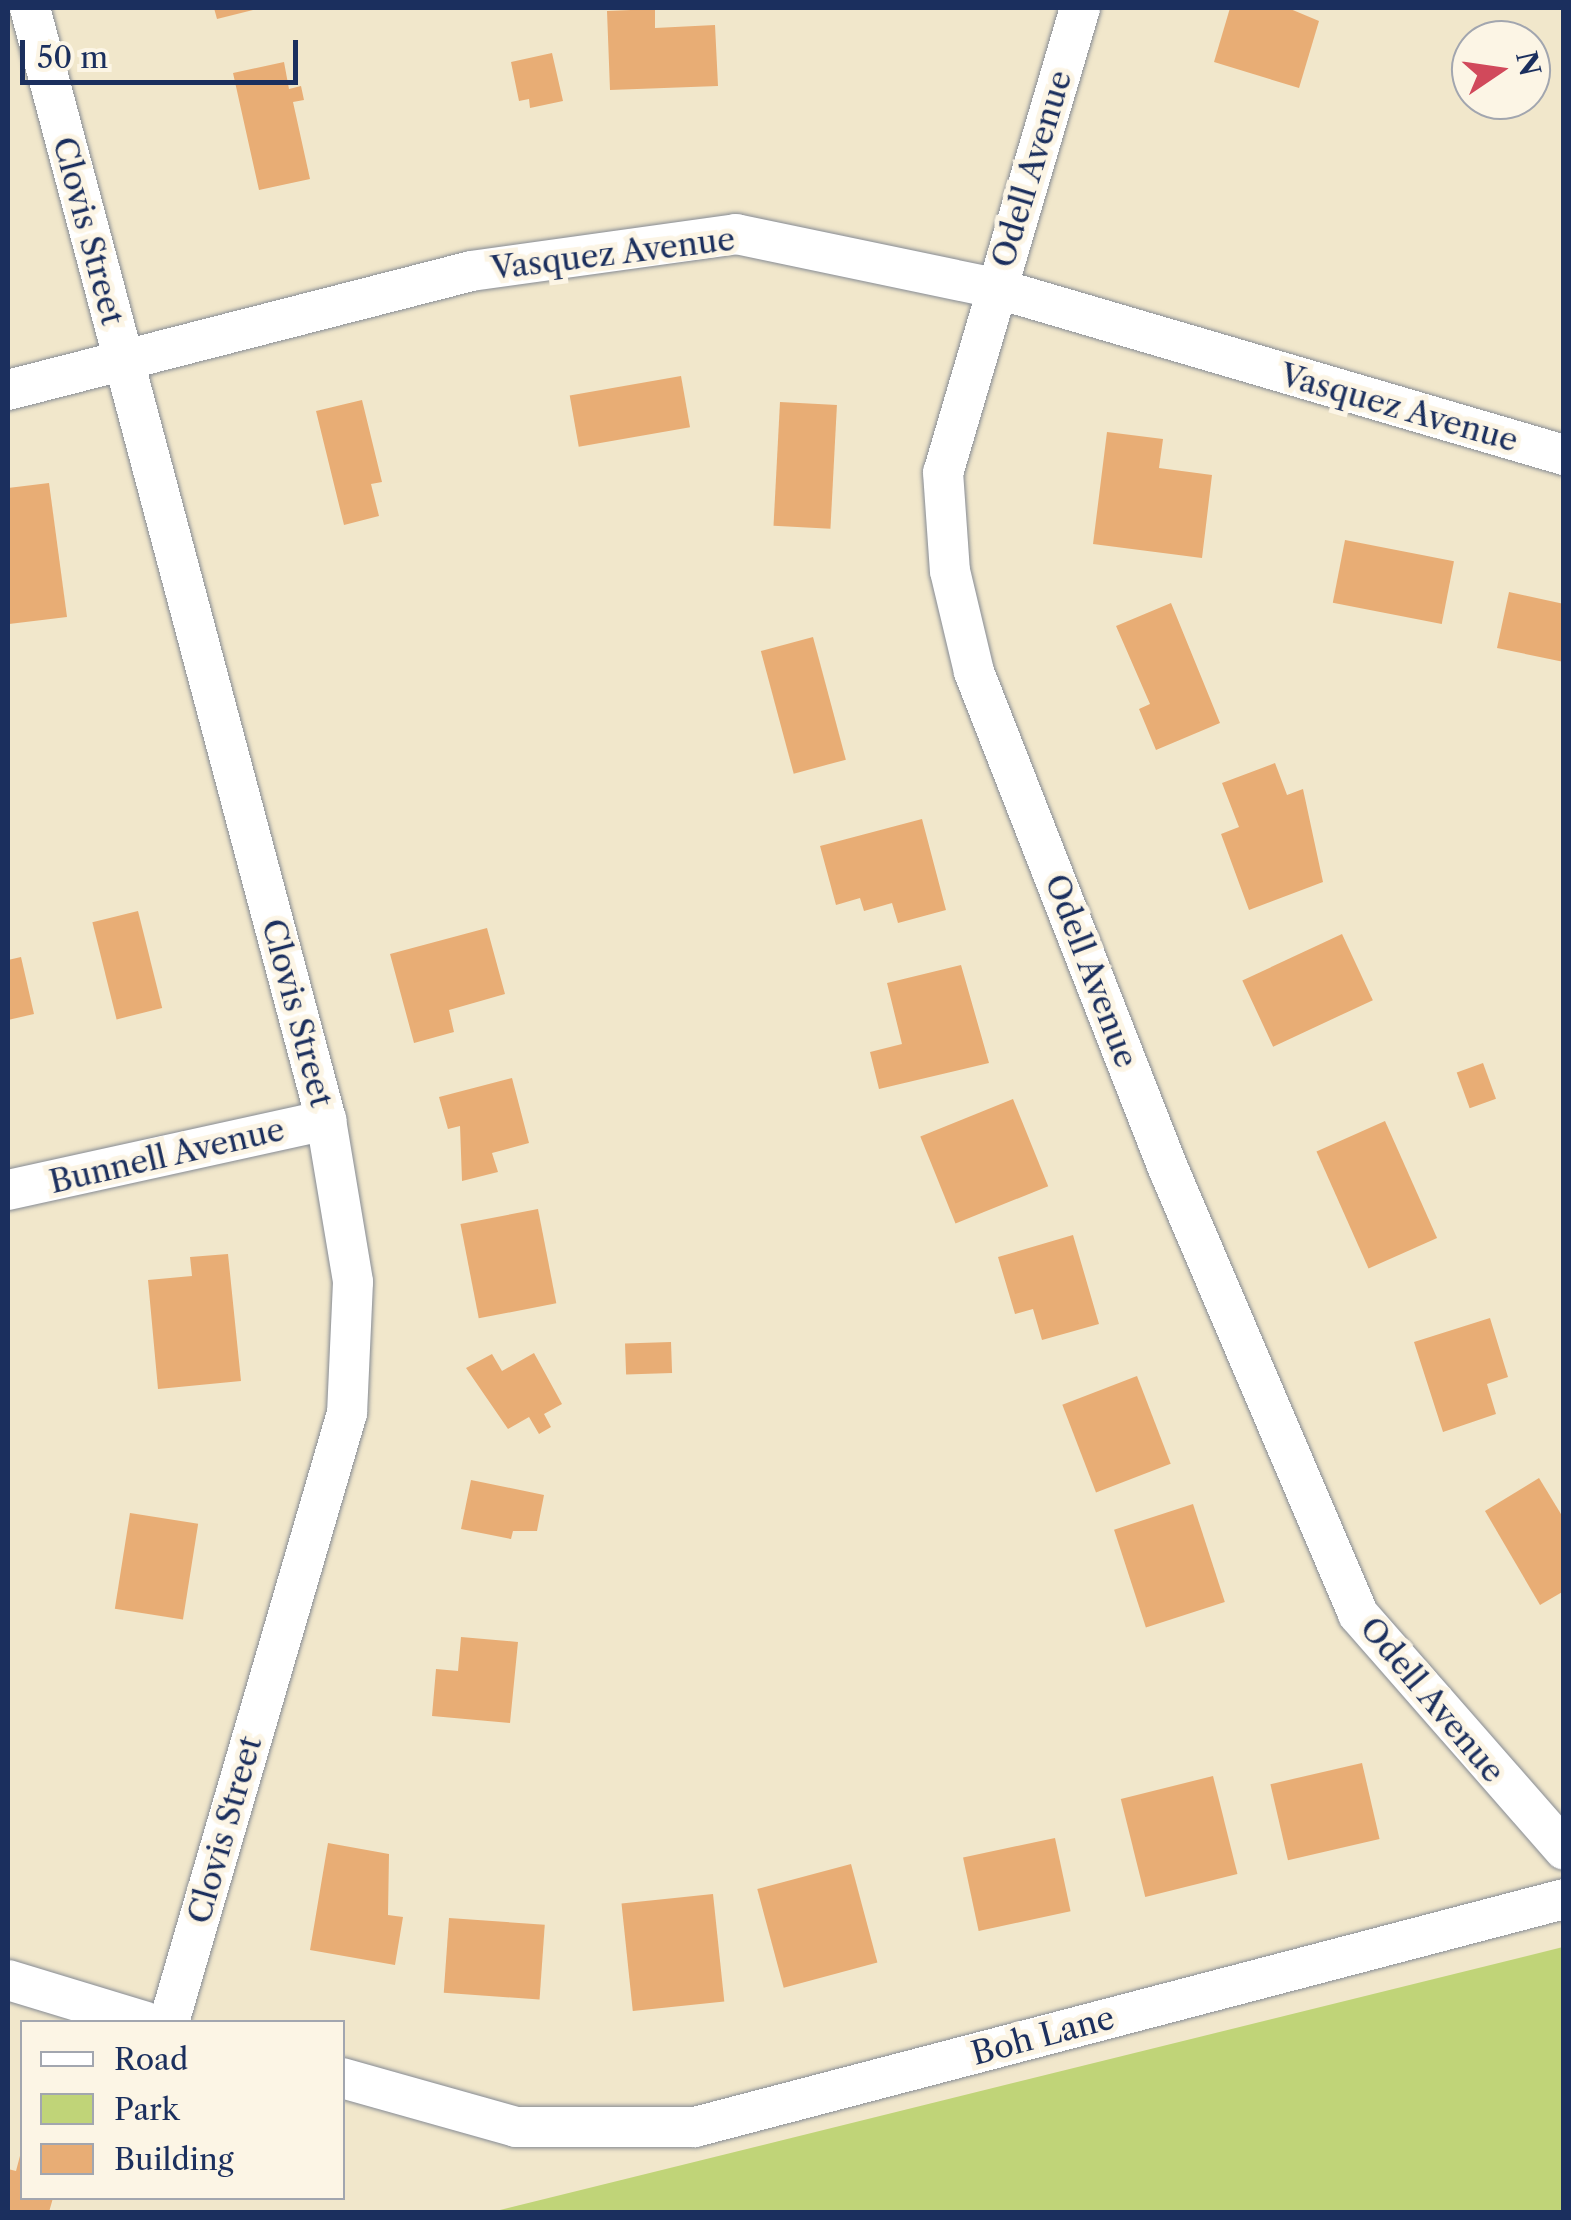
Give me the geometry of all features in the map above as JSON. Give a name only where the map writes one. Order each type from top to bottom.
[{"type":"street","name":"Clovis Street","points":[[30,8],[326,1120],[353,1282],[347,1412],[170,2020]]},
{"type":"street","name":"Odell Avenue","points":[[1080,8],[943,472],[950,571],[974,672],[1168,1168],[1358,1614],[1564,1849]]},
{"type":"street","name":"Vasquez Avenue","points":[[8,390],[471,271],[736,234],[995,288],[1564,456]]},
{"type":"street","name":"Bunnell Avenue","points":[[8,1190],[326,1120]]},
{"type":"street","name":"Boh Lane","points":[[345,2079],[516,2128],[695,2128],[1564,1899]]},
{"type":"street","points":[[8,1980],[139,2020]]},
{"type":"green space","points":[[1563,1947],[1563,2212],[492,2212]]},
{"type":"building","points":[[214,8],[257,8],[257,9],[217,19]]},
{"type":"building","points":[[1230,8],[1288,8],[1319,21],[1299,88],[1214,62]]},
{"type":"building","points":[[655,9],[655,28],[715,25],[718,86],[610,90],[607,11]]},
{"type":"building","points":[[552,53],[563,101],[530,108],[529,99],[519,101],[511,62]]},
{"type":"building","points":[[284,62],[289,89],[301,86],[304,100],[293,102],[310,179],[259,190],[233,73]]},
{"type":"building","points":[[681,376],[690,427],[579,447],[570,396]]},
{"type":"building","points":[[362,400],[382,482],[371,484],[379,516],[344,525],[316,411]]},
{"type":"building","points":[[780,402],[837,405],[830,529],[774,526]]},
{"type":"building","points":[[1107,432],[1163,439],[1159,468],[1212,475],[1202,558],[1093,544]]},
{"type":"building","points":[[49,483],[67,617],[9,624],[8,488]]},
{"type":"building","points":[[1345,540],[1454,561],[1442,624],[1333,603]]},
{"type":"building","points":[[1509,592],[1564,604],[1564,662],[1497,648]]},
{"type":"building","points":[[1171,603],[1220,723],[1156,750],[1139,709],[1150,704],[1116,626]]},
{"type":"building","points":[[813,637],[846,760],[794,774],[761,651]]},
{"type":"building","points":[[1275,763],[1287,795],[1303,789],[1323,882],[1249,910],[1221,834],[1239,827],[1222,783]]},
{"type":"building","points":[[922,819],[946,910],[898,923],[892,903],[864,911],[860,898],[836,905],[820,846]]},
{"type":"building","points":[[138,911],[162,1008],[117,1019],[92,922]]},
{"type":"building","points":[[487,928],[505,994],[449,1010],[454,1032],[414,1043],[390,954]]},
{"type":"building","points":[[1342,934],[1373,1000],[1273,1047],[1242,980]]},
{"type":"building","points":[[21,957],[34,1014],[8,1020],[8,960]]},
{"type":"building","points":[[961,965],[989,1063],[879,1089],[870,1052],[902,1044],[887,983]]},
{"type":"building","points":[[1483,1063],[1496,1099],[1470,1108],[1457,1073]]},
{"type":"building","points":[[512,1078],[529,1143],[492,1153],[498,1172],[462,1181],[460,1126],[448,1129],[439,1097]]},
{"type":"building","points":[[1013,1099],[1048,1186],[955,1224],[920,1136]]},
{"type":"building","points":[[1385,1121],[1437,1238],[1369,1268],[1316,1152]]},
{"type":"building","points":[[538,1209],[556,1303],[479,1318],[460,1224]]},
{"type":"building","points":[[1073,1235],[1099,1324],[1042,1340],[1033,1309],[1015,1314],[998,1257]]},
{"type":"building","points":[[228,1254],[241,1381],[158,1389],[148,1280],[192,1276],[190,1257]]},
{"type":"building","points":[[1490,1318],[1508,1377],[1487,1384],[1496,1414],[1443,1432],[1414,1342]]},
{"type":"building","points":[[671,1342],[672,1373],[626,1375],[625,1344]]},
{"type":"building","points":[[534,1353],[562,1404],[544,1414],[551,1427],[539,1434],[529,1417],[508,1429],[466,1368],[492,1354],[502,1371]]},
{"type":"building","points":[[1137,1376],[1171,1464],[1096,1492],[1062,1405]]},
{"type":"building","points":[[1539,1478],[1564,1519],[1564,1591],[1540,1605],[1485,1511]]},
{"type":"building","points":[[471,1480],[544,1495],[537,1531],[513,1531],[511,1539],[461,1529]]},
{"type":"building","points":[[1193,1504],[1225,1602],[1146,1628],[1114,1530]]},
{"type":"building","points":[[130,1513],[198,1524],[183,1620],[115,1609]]},
{"type":"building","points":[[461,1637],[518,1642],[510,1723],[432,1716],[436,1669],[458,1671]]},
{"type":"building","points":[[1362,1763],[1380,1839],[1288,1860],[1270,1784]]},
{"type":"building","points":[[1213,1776],[1237,1874],[1145,1897],[1121,1799]]},
{"type":"building","points":[[1055,1838],[1071,1911],[979,1931],[963,1858]]},
{"type":"building","points":[[328,1843],[389,1854],[388,1915],[403,1917],[395,1965],[310,1950]]},
{"type":"building","points":[[851,1864],[877,1963],[784,1988],[757,1889]]},
{"type":"building","points":[[713,1894],[724,2001],[633,2011],[622,1904]]},
{"type":"building","points":[[449,1918],[545,1925],[540,2000],[444,1993]]},
{"type":"building","points":[[20,2156],[20,2200],[52,2200],[49,2212],[8,2212],[8,2169],[16,2171]]}]
